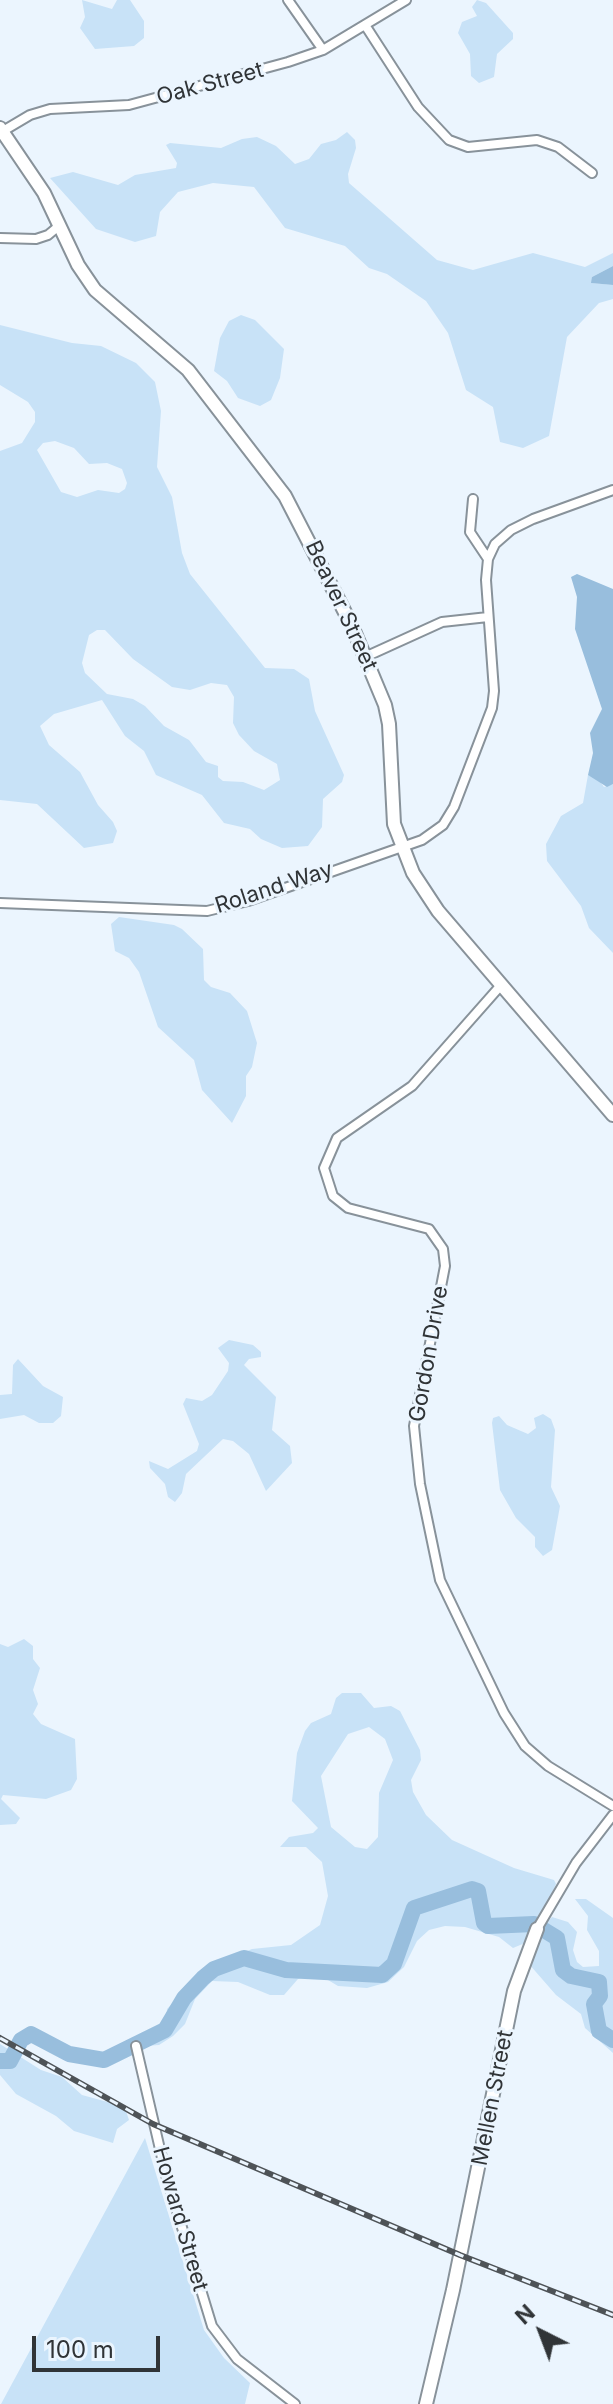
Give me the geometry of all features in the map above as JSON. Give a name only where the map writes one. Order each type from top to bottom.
[{"type":"street","points":[[288,0],[323,50]]},
{"type":"street","name":"Oak Street","points":[[1,130],[50,109],[129,105],[255,73],[323,50],[406,0]]},
{"type":"street","points":[[365,25],[418,107],[449,140],[468,147],[537,140],[558,147],[592,173]]},
{"type":"street","name":"Beaver Street","points":[[1,130],[32,173],[78,265],[95,290],[188,370],[272,476],[298,517],[365,657],[389,724],[392,808],[401,848],[413,873],[438,911],[613,1115]]},
{"type":"street","points":[[0,238],[36,239],[48,235],[60,224]]},
{"type":"street","points":[[488,559],[495,544],[511,530],[613,490]]},
{"type":"street","points":[[473,499],[470,532],[488,559]]},
{"type":"street","name":"Roland Way","points":[[0,903],[207,911],[422,840],[443,825],[454,807],[492,708],[494,691],[488,617],[488,559]]},
{"type":"street","points":[[365,657],[442,622],[488,617]]},
{"type":"street","name":"Gordon Drive","points":[[502,984],[412,1086],[337,1138],[324,1168],[333,1196],[348,1208],[429,1229],[443,1249],[445,1266],[414,1426],[420,1484],[440,1580],[504,1713],[525,1746],[548,1766],[613,1806]]},
{"type":"street","name":"Mellen Street","points":[[426,2404],[514,1991],[539,1926],[576,1863],[613,1815]]},
{"type":"street","name":"Howard Street","points":[[136,2046],[166,2175],[212,2326],[237,2359],[295,2404]]},
{"type":"shaded area","points":[[82,0],[112,9],[117,0],[130,0],[144,21],[144,38],[134,46],[95,49],[80,28],[85,17]]},
{"type":"shaded area","points":[[477,0],[486,3],[513,33],[513,39],[497,54],[494,77],[479,83],[471,76],[470,54],[458,33],[462,22],[477,16],[472,7]]},
{"type":"shaded area","points":[[347,132],[355,140],[356,148],[348,174],[349,183],[437,260],[473,270],[533,253],[585,267],[613,253],[613,266],[592,277],[592,283],[613,285],[613,299],[599,303],[567,337],[549,436],[523,448],[500,442],[493,407],[466,390],[448,333],[426,301],[387,274],[369,268],[345,246],[285,228],[254,187],[213,183],[178,192],[160,212],[156,236],[135,242],[96,229],[50,178],[73,172],[118,185],[135,175],[176,168],[177,163],[166,145],[170,143],[221,148],[242,139],[257,137],[276,146],[295,164],[309,159],[321,144],[336,140]]},
{"type":"shaded area","points":[[613,266],[613,285],[591,283],[592,277]]},
{"type":"shaded area","points":[[241,315],[255,320],[284,349],[280,378],[271,400],[260,406],[238,398],[227,381],[214,371],[220,338],[229,321]]},
{"type":"shaded area","points":[[0,325],[72,343],[101,346],[136,363],[155,382],[161,411],[157,467],[172,497],[182,553],[190,574],[265,668],[294,669],[309,679],[315,711],[344,775],[342,782],[323,799],[322,827],[308,846],[282,848],[261,839],[250,829],[224,823],[202,795],[156,775],[144,751],[125,736],[102,700],[54,714],[40,726],[49,745],[80,772],[98,805],[113,822],[117,831],[113,843],[84,848],[37,804],[0,800],[0,451],[22,443],[35,422],[35,412],[28,402],[0,385]],"holes":[[[55,441],[74,448],[89,464],[107,463],[122,469],[127,483],[125,489],[119,493],[98,490],[77,497],[61,492],[37,450],[43,443]],[[105,630],[133,659],[172,687],[190,690],[211,683],[227,685],[234,697],[233,723],[239,735],[254,751],[277,764],[280,780],[264,790],[243,782],[223,781],[218,777],[218,766],[206,762],[189,740],[164,726],[145,706],[133,699],[107,694],[85,673],[82,663],[89,635]]]},
{"type":"shaded area","points":[[577,574],[613,589],[613,784],[607,787],[588,775],[593,753],[590,733],[602,709],[575,629],[577,597],[571,577]]},
{"type":"shaded area","points":[[588,775],[597,777],[604,787],[613,784],[613,953],[589,928],[581,906],[547,861],[546,844],[561,816],[583,803]]},
{"type":"shaded area","points":[[119,917],[174,925],[182,929],[203,949],[204,980],[211,987],[230,993],[247,1011],[257,1043],[252,1067],[246,1076],[246,1096],[232,1123],[202,1090],[194,1060],[158,1027],[139,972],[129,958],[115,951],[111,924]]},
{"type":"shaded area","points":[[229,1340],[253,1345],[261,1352],[261,1357],[249,1359],[244,1365],[276,1397],[272,1430],[290,1446],[292,1463],[266,1491],[249,1454],[233,1441],[223,1439],[186,1474],[182,1493],[175,1502],[168,1497],[165,1484],[150,1468],[149,1461],[168,1469],[197,1451],[199,1444],[183,1404],[186,1398],[202,1401],[212,1395],[228,1371],[229,1363],[218,1348]]},
{"type":"shaded area","points":[[18,1359],[43,1386],[63,1397],[61,1416],[53,1423],[39,1423],[24,1415],[0,1419],[0,1395],[12,1394],[13,1365]]},
{"type":"shaded area","points":[[543,1414],[551,1419],[555,1430],[551,1487],[560,1506],[552,1550],[543,1556],[535,1547],[535,1537],[516,1518],[500,1490],[492,1423],[493,1418],[499,1416],[507,1425],[528,1434],[536,1428],[534,1418]]},
{"type":"shaded area","points":[[24,1639],[33,1646],[33,1659],[40,1668],[33,1690],[38,1704],[33,1714],[41,1724],[75,1739],[77,1779],[71,1790],[46,1799],[3,1795],[1,1799],[20,1818],[16,1824],[0,1825],[0,1644],[8,1647]]},
{"type":"shaded area","points":[[342,1693],[361,1693],[374,1708],[391,1706],[400,1711],[420,1750],[421,1760],[411,1780],[413,1792],[426,1815],[452,1840],[514,1868],[554,1880],[556,1884],[541,1919],[533,1925],[525,1943],[513,1948],[499,1937],[465,1927],[445,1926],[429,1930],[417,1941],[404,1967],[388,1982],[367,1988],[338,1986],[323,1977],[308,1976],[298,1979],[284,1995],[270,1995],[238,1982],[212,1981],[195,1999],[185,2024],[173,2036],[159,2045],[146,2046],[146,2039],[166,2021],[167,2009],[209,1966],[252,1949],[291,1945],[320,1925],[328,1896],[322,1862],[306,1847],[280,1847],[289,1837],[313,1833],[318,1828],[292,1801],[297,1753],[305,1731],[311,1723],[331,1714],[336,1698]],"holes":[[[369,1727],[385,1739],[393,1760],[379,1793],[378,1837],[367,1849],[355,1847],[331,1827],[321,1776],[348,1734]]]},
{"type":"shaded area","points":[[575,1899],[586,1899],[613,1918],[613,2053],[585,2028],[581,2014],[556,1995],[529,1964],[543,1926],[552,1917],[568,1922],[577,1932],[573,1950],[577,1962],[583,1967],[599,1966],[599,1951],[587,1930],[588,1916]]},
{"type":"shaded area","points":[[0,2044],[41,2070],[62,2077],[82,2095],[115,2104],[126,2111],[129,2120],[117,2129],[113,2143],[74,2131],[56,2116],[16,2094],[0,2075]]},
{"type":"shaded area","points":[[145,2138],[204,2330],[224,2358],[250,2383],[245,2404],[1,2404]]},
{"type":"waterway","points":[[0,2061],[10,2061],[21,2040],[31,2034],[69,2054],[104,2060],[165,2030],[184,1998],[203,1978],[214,1969],[244,1958],[286,1970],[382,1975],[394,1964],[414,1908],[472,1889],[478,1891],[484,1923],[488,1926],[534,1924],[557,1938],[563,1970],[571,1976],[599,1982],[600,1996],[594,2004],[599,2031],[613,2040]]},
{"type":"railway","points":[[0,2038],[153,2124],[460,2255],[613,2315]]}]
